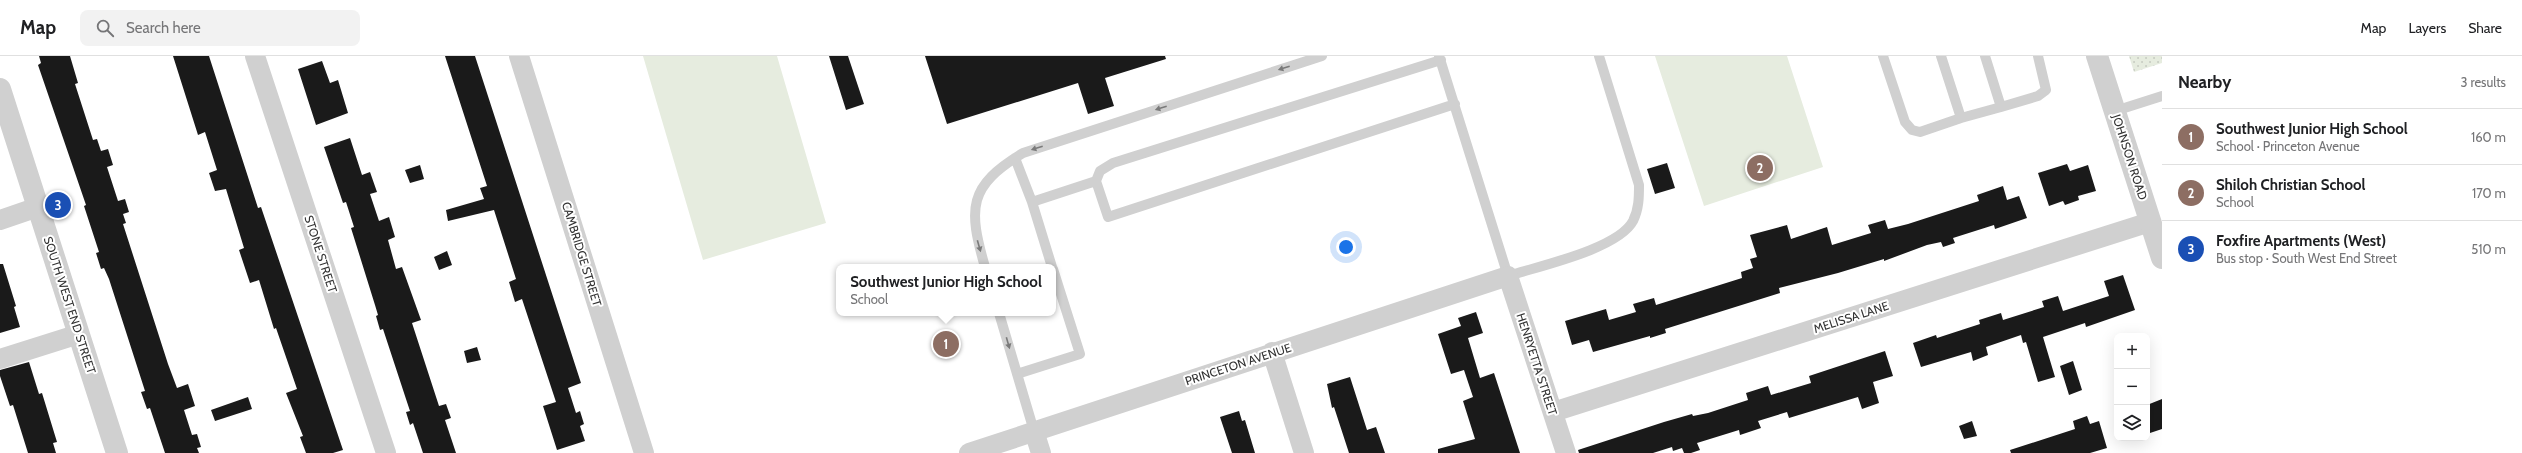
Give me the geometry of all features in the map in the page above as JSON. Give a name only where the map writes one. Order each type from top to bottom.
[{"type":"street","name":"STONE STREET","points":[[256,56],[386,453]]},
{"type":"street","name":"CAMBRIDGE STREET","points":[[519,56],[644,453]]},
{"type":"street","name":"JOHNSON ROAD","points":[[2097,56],[2162,258]]},
{"type":"street","name":"SOUTH WEST END STREET","points":[[0,89],[117,453]]},
{"type":"street","points":[[0,220],[38,208]]},
{"type":"street","name":"MELISSA LANE","points":[[1552,412],[2150,222]]},
{"type":"street","name":"PRINCETON AVENUE","points":[[969,453],[1272,352],[1508,276]]},
{"type":"street","name":"HENRYETTA STREET","points":[[1508,276],[1566,453]]},
{"type":"street","points":[[0,359],[79,334]]},
{"type":"street","points":[[1272,352],[1304,453]]},
{"type":"street","points":[[1034,431],[1041,453]]},
{"type":"lane","points":[[984,264],[976,234],[975,210],[980,189],[998,168],[1023,153],[1322,56]]},
{"type":"lane","points":[[1455,104],[1108,217],[1096,181],[1100,171],[1113,163],[1440,58],[1455,104],[1508,276],[1600,247],[1618,237],[1633,222],[1639,204],[1639,185],[1599,56]]},
{"type":"lane","points":[[1884,56],[1905,122],[1912,130],[1920,132],[1961,118],[2038,96],[2046,90],[2038,56]]},
{"type":"lane","points":[[1940,56],[1961,118]]},
{"type":"lane","points":[[1985,56],[2001,107]]},
{"type":"lane","points":[[2115,112],[2162,96]]},
{"type":"lane","points":[[1015,158],[1032,202],[1052,264]]},
{"type":"lane","points":[[1032,202],[1096,181]]},
{"type":"lane","points":[[1017,374],[1080,354],[1056,278]]},
{"type":"lane","points":[[1000,316],[1034,431]]},
{"type":"shaded area","points":[[643,56],[777,56],[826,223],[703,260]]},
{"type":"shaded area","points":[[1655,56],[1787,56],[1823,167],[1704,206]]},
{"type":"shaded area","points":[[2129,56],[2162,56],[2162,63],[2134,72]]},
{"type":"building","points":[[39,56],[70,56],[78,83],[75,84],[93,140],[97,139],[101,151],[108,149],[113,165],[107,167],[118,201],[125,199],[129,212],[123,214],[126,223],[123,224],[168,364],[177,388],[188,384],[195,406],[184,410],[192,435],[197,434],[201,447],[197,448],[199,453],[165,453],[150,408],[147,409],[141,392],[145,391],[109,279],[104,268],[101,269],[96,253],[99,252],[84,206],[86,205],[38,65],[41,63]]},
{"type":"building","points":[[173,56],[209,56],[258,208],[261,207],[343,450],[333,453],[306,453],[300,437],[303,436],[286,393],[297,389],[276,328],[274,329],[259,280],[250,283],[239,250],[244,248],[226,189],[215,191],[209,173],[217,170],[205,132],[198,135]]},
{"type":"building","points":[[445,56],[475,56],[581,383],[568,388],[576,413],[580,411],[584,424],[580,426],[585,441],[557,450],[543,406],[556,402],[522,299],[515,302],[509,282],[516,279],[494,210],[448,221],[446,210],[484,199],[480,188],[487,186]]},
{"type":"building","points":[[829,56],[848,56],[864,104],[846,110]]},
{"type":"building","points":[[925,56],[1165,56],[1166,59],[1105,78],[1114,106],[1088,114],[1078,83],[947,124]]},
{"type":"building","points":[[322,61],[330,83],[338,80],[348,113],[316,125],[298,69]]},
{"type":"building","points":[[350,138],[362,175],[370,172],[377,192],[370,194],[379,221],[389,217],[395,237],[388,240],[396,269],[402,267],[421,320],[412,323],[439,406],[446,404],[451,418],[445,420],[456,453],[423,453],[413,423],[410,425],[406,412],[410,411],[383,329],[380,330],[376,316],[378,315],[351,228],[354,227],[346,202],[343,203],[324,147]]},
{"type":"building","points":[[1667,163],[1675,188],[1655,194],[1647,169]]},
{"type":"building","points":[[2067,164],[2070,171],[2088,165],[2096,191],[2078,196],[2079,200],[2065,205],[2063,201],[2049,206],[2038,173]]},
{"type":"building","points":[[420,165],[424,179],[410,183],[405,170]]},
{"type":"building","points":[[2003,186],[2007,200],[2019,196],[2027,218],[1995,229],[1994,225],[1953,238],[1955,243],[1943,247],[1941,242],[1927,245],[1884,261],[1884,259],[1838,273],[1779,288],[1780,293],[1665,329],[1666,333],[1650,338],[1650,336],[1593,352],[1589,340],[1572,345],[1565,321],[1606,309],[1609,320],[1636,312],[1633,304],[1654,298],[1656,305],[1742,278],[1741,272],[1753,268],[1750,259],[1757,257],[1750,235],[1787,225],[1791,239],[1827,227],[1832,245],[1871,233],[1868,225],[1885,220],[1888,229],[1908,224],[1979,201],[1977,195]]},
{"type":"building","points":[[447,251],[452,265],[439,270],[434,257]]},
{"type":"building","points":[[0,264],[3,264],[16,306],[14,307],[20,327],[0,333]]},
{"type":"building","points":[[2123,275],[2135,310],[2086,327],[2085,323],[2043,337],[2055,377],[2038,382],[2026,342],[2023,343],[2021,335],[1986,347],[1988,355],[1973,361],[1971,352],[1921,367],[1913,343],[1936,335],[1937,338],[1980,324],[1979,320],[2001,313],[2003,320],[2044,307],[2042,301],[2058,296],[2063,311],[2109,296],[2104,281]]},
{"type":"building","points":[[1476,312],[1483,333],[1468,338],[1480,378],[1494,373],[1520,453],[1438,453],[1438,449],[1475,439],[1463,401],[1473,397],[1464,370],[1451,374],[1438,334],[1461,326],[1458,318]]},
{"type":"building","points":[[477,347],[481,360],[467,363],[464,351]]},
{"type":"building","points":[[1885,351],[1893,376],[1873,382],[1879,403],[1862,409],[1858,397],[1789,418],[1787,412],[1758,421],[1761,428],[1740,435],[1739,430],[1697,443],[1700,450],[1691,453],[1684,453],[1682,448],[1673,451],[1672,447],[1653,453],[1579,453],[1578,450],[1664,422],[1692,414],[1693,416],[1708,413],[1748,400],[1746,393],[1768,386],[1771,395],[1811,383],[1809,376]]},
{"type":"building","points":[[2073,361],[2082,390],[2069,395],[2060,366]]},
{"type":"building","points":[[29,362],[39,394],[42,393],[57,442],[53,443],[56,453],[28,453],[13,405],[10,406],[0,376],[0,370]]},
{"type":"building","points":[[1350,377],[1367,430],[1376,427],[1385,453],[1349,453],[1334,407],[1332,408],[1327,384]]},
{"type":"building","points":[[248,397],[252,409],[215,421],[211,410]]},
{"type":"building","points":[[2162,399],[2162,429],[2150,433],[2150,405]]},
{"type":"building","points":[[1239,411],[1242,421],[1245,420],[1255,453],[1232,453],[1220,417]]},
{"type":"building","points":[[2087,416],[2090,424],[2099,421],[2107,448],[2090,453],[2011,453],[2010,450],[2075,429],[2073,421]]},
{"type":"building","points":[[1972,421],[1977,436],[1964,439],[1959,426]]},
{"type":"place","name":"Shiloh Christian School","points":[[1760,168]]},
{"type":"place","name":"Foxfire Apartments (West)","points":[[58,205]]},
{"type":"place","name":"Southwest Junior High School","points":[[946,344]]}]
